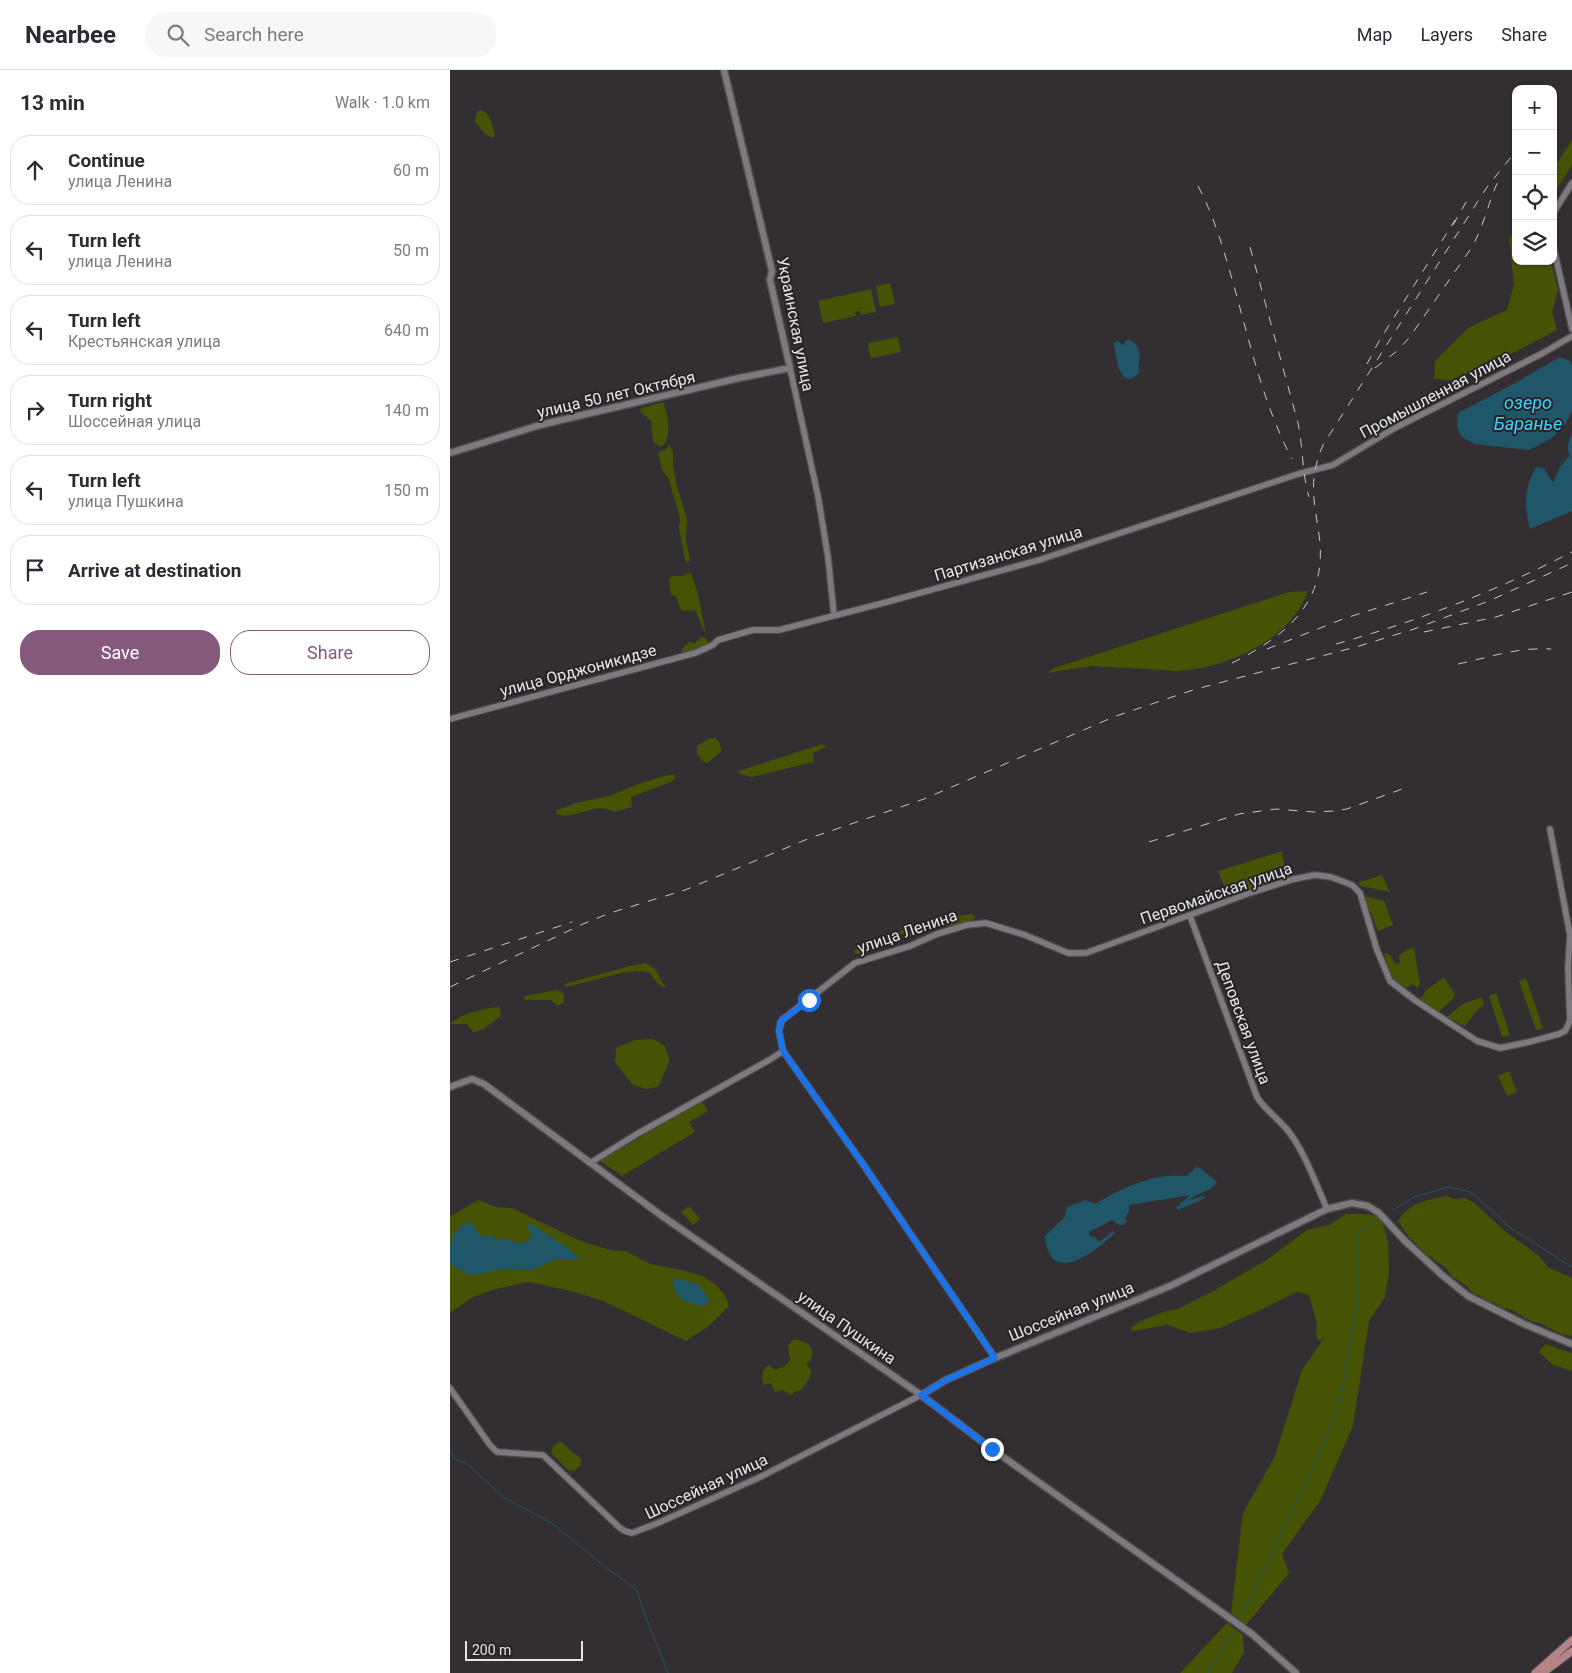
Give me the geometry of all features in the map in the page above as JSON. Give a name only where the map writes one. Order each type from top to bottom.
[{"type":"main road","name":"Украинская улица","points":[[724,70],[772,271],[770,280],[790,368]]},
{"type":"main road","name":"улица 50 лет Октября","points":[[450,453],[540,425],[739,378],[790,368]]},
{"type":"main road","name":"улица Пушкина","points":[[450,1088],[472,1079],[481,1082],[693,1238],[921,1395],[992,1449],[1252,1634],[1296,1673]]},
{"type":"main road","name":"Шоссейная улица","points":[[921,1395],[946,1380],[995,1358],[1170,1286],[1327,1209],[1352,1203],[1361,1203],[1379,1213],[1405,1241],[1468,1296],[1524,1324],[1572,1344]]},
{"type":"main road","points":[[1534,1673],[1572,1640]]},
{"type":"main road","points":[[1542,1673],[1572,1651]]},
{"type":"street","points":[[1557,207],[1572,183]]},
{"type":"street","points":[[1557,262],[1572,328]]},
{"type":"street","name":"Промышленная улица","points":[[1308,471],[1333,465],[1393,430],[1543,353],[1572,336]]},
{"type":"street","name":"Украинская улица","points":[[790,368],[819,505],[828,557],[834,615]]},
{"type":"street","name":"Партизанская улица","points":[[713,645],[718,640],[753,630],[779,630],[1039,560],[1308,471]]},
{"type":"street","name":"улица Орджоникидзе","points":[[450,719],[672,660],[713,645]]},
{"type":"street","name":"Первомайская улица","points":[[1068,953],[1086,954],[1247,894],[1294,879],[1315,875],[1331,877],[1352,885],[1360,893],[1377,950],[1390,981],[1419,1003],[1477,1041],[1500,1048],[1559,1034],[1565,1030],[1570,1021],[1568,968],[1570,935],[1550,829]]},
{"type":"street","name":"Деповская улица","points":[[1190,916],[1257,1097],[1293,1138],[1327,1209]]},
{"type":"street","name":"улица Ленина","points":[[783,1051],[779,1031],[780,1022],[849,967],[861,960],[910,946],[937,934],[967,925],[986,923],[1026,935],[1068,953]]},
{"type":"street","points":[[590,1163],[783,1051],[865,1167],[995,1358]]},
{"type":"street","name":"Шоссейная улица","points":[[450,1388],[490,1446],[497,1452],[543,1455],[620,1528],[632,1533],[758,1478],[921,1395]]},
{"type":"green space","points":[[481,110],[491,120],[495,135],[493,138],[486,135],[475,122],[477,112]]},
{"type":"green space","points":[[1572,140],[1572,165],[1557,189],[1557,163]]},
{"type":"green space","points":[[1512,234],[1512,265],[1552,265],[1558,290],[1552,312],[1557,330],[1497,361],[1451,380],[1434,379],[1435,361],[1468,328],[1507,310],[1514,285],[1509,238]]},
{"type":"green space","points":[[890,283],[895,304],[880,307],[876,286]]},
{"type":"green space","points":[[871,289],[876,312],[861,315],[860,311],[855,312],[856,316],[823,323],[818,301]]},
{"type":"green space","points":[[898,337],[901,352],[870,357],[869,343]]},
{"type":"green space","points":[[663,402],[668,419],[668,433],[665,444],[661,447],[653,442],[651,421],[640,411],[641,408]]},
{"type":"green space","points":[[669,445],[673,451],[673,465],[677,486],[687,519],[686,540],[690,560],[687,563],[679,529],[680,518],[669,480],[662,469],[658,452],[665,450]]},
{"type":"green space","points":[[691,573],[697,590],[706,635],[695,610],[683,611],[676,596],[671,595],[669,579],[673,576],[683,576]]},
{"type":"green space","points":[[1308,591],[1300,608],[1287,624],[1272,637],[1255,649],[1216,665],[1178,671],[1092,666],[1047,673],[1054,668],[1289,592]]},
{"type":"green space","points":[[701,637],[706,638],[709,645],[683,653],[681,650],[689,642],[695,643]]},
{"type":"green space","points":[[710,738],[716,738],[722,751],[707,763],[702,761],[697,753],[697,746]]},
{"type":"green space","points":[[822,744],[826,747],[813,753],[814,762],[751,777],[740,774],[739,771]]},
{"type":"green space","points":[[667,775],[675,775],[675,779],[631,797],[632,807],[614,812],[600,809],[570,815],[556,814],[557,810],[576,803],[609,796]]},
{"type":"green space","points":[[1282,851],[1286,877],[1229,898],[1218,871]]},
{"type":"green space","points":[[1382,875],[1390,892],[1361,886],[1357,883]]},
{"type":"green space","points":[[1364,896],[1384,901],[1393,925],[1378,931]]},
{"type":"green space","points":[[973,914],[975,919],[965,923],[929,927],[910,937],[909,932],[887,938],[883,948],[859,954],[854,952],[857,948],[880,939],[889,933],[898,932],[909,927],[921,926],[938,919],[944,920]]},
{"type":"green space","points":[[1414,948],[1420,984],[1417,988],[1412,984],[1407,988],[1393,978],[1384,953],[1389,954],[1396,964],[1400,963],[1399,956],[1406,950]]},
{"type":"green space","points":[[646,963],[655,969],[666,988],[658,984],[649,972],[636,971],[566,987],[564,984],[630,966]]},
{"type":"green space","points":[[1444,977],[1455,994],[1453,999],[1437,1013],[1418,1000],[1425,994],[1424,992]]},
{"type":"green space","points":[[1526,978],[1543,1028],[1536,1030],[1519,981]]},
{"type":"green space","points":[[557,990],[564,994],[564,1002],[558,1006],[551,1000],[525,1000],[523,996]]},
{"type":"green space","points":[[1496,993],[1510,1035],[1502,1037],[1489,996]]},
{"type":"green space","points":[[1482,997],[1484,1005],[1479,1008],[1465,1026],[1447,1017],[1463,1004]]},
{"type":"green space","points":[[500,1007],[501,1016],[482,1030],[473,1032],[467,1024],[450,1024],[473,1012]]},
{"type":"green space","points":[[653,1039],[664,1045],[670,1060],[658,1087],[646,1089],[633,1085],[615,1062],[616,1048],[634,1040]]},
{"type":"green space","points":[[1509,1071],[1517,1092],[1507,1096],[1498,1076]]},
{"type":"green space","points":[[702,1101],[708,1111],[689,1122],[695,1132],[622,1176],[600,1161]]},
{"type":"green space","points":[[1448,1196],[1453,1199],[1465,1198],[1473,1202],[1506,1232],[1538,1255],[1548,1267],[1572,1278],[1572,1336],[1561,1334],[1542,1324],[1526,1319],[1513,1310],[1503,1308],[1473,1293],[1468,1287],[1452,1276],[1446,1268],[1426,1254],[1408,1236],[1398,1221],[1408,1209],[1420,1202]]},
{"type":"green space","points":[[479,1200],[496,1207],[512,1208],[578,1240],[610,1250],[626,1251],[650,1264],[702,1276],[715,1284],[725,1295],[729,1306],[709,1326],[686,1341],[603,1301],[571,1291],[529,1282],[496,1289],[473,1297],[450,1313],[450,1216]]},
{"type":"green space","points":[[689,1206],[700,1219],[693,1225],[681,1212]]},
{"type":"green space","points":[[1346,1214],[1366,1214],[1381,1217],[1388,1242],[1389,1272],[1385,1297],[1369,1321],[1353,1426],[1320,1501],[1282,1554],[1289,1573],[1246,1625],[1231,1614],[1243,1513],[1275,1456],[1302,1370],[1327,1334],[1320,1341],[1316,1336],[1317,1323],[1309,1295],[1296,1292],[1220,1328],[1190,1333],[1168,1325],[1133,1331],[1130,1328],[1163,1312],[1178,1309],[1213,1291],[1268,1259],[1307,1230],[1329,1225]]},
{"type":"green space","points":[[794,1339],[804,1342],[811,1348],[811,1360],[807,1365],[811,1370],[810,1378],[801,1390],[791,1395],[782,1390],[775,1392],[771,1383],[764,1385],[762,1379],[763,1371],[769,1365],[775,1370],[785,1366],[790,1360],[788,1345]]},
{"type":"green space","points":[[1545,1344],[1572,1353],[1572,1371],[1553,1365],[1539,1352]]},
{"type":"green space","points":[[560,1441],[581,1459],[581,1465],[574,1471],[568,1470],[551,1453],[553,1447]]},
{"type":"green space","points":[[1227,1623],[1243,1635],[1244,1653],[1232,1673],[1180,1673]]},
{"type":"water","points":[[1128,339],[1134,342],[1140,354],[1139,373],[1132,378],[1127,378],[1120,370],[1114,343],[1118,341],[1123,345]]},
{"type":"water","name":"озеро Баранье","points":[[1560,357],[1570,361],[1572,366],[1572,411],[1566,423],[1552,438],[1529,450],[1475,444],[1461,437],[1457,426],[1458,413]]},
{"type":"water","name":"озеро Баранье","points":[[1572,434],[1572,511],[1530,529],[1526,498],[1532,475],[1536,467],[1544,468],[1553,483],[1560,467],[1570,455],[1568,444]]},
{"type":"water","points":[[1196,1167],[1201,1168],[1217,1182],[1211,1188],[1190,1200],[1203,1196],[1206,1198],[1178,1210],[1176,1208],[1190,1195],[1129,1205],[1129,1211],[1125,1218],[1127,1221],[1123,1225],[1119,1225],[1112,1220],[1089,1232],[1090,1236],[1095,1237],[1099,1242],[1113,1231],[1115,1233],[1085,1256],[1064,1263],[1055,1260],[1049,1252],[1045,1236],[1065,1217],[1067,1207],[1085,1200],[1095,1204],[1127,1187],[1162,1176],[1187,1176]]},
{"type":"water","points":[[470,1220],[480,1236],[491,1235],[497,1241],[503,1238],[523,1244],[532,1236],[528,1228],[529,1222],[573,1252],[580,1259],[558,1259],[531,1270],[503,1269],[475,1275],[467,1274],[450,1264],[450,1247],[454,1233],[459,1230],[462,1224],[467,1225]]},
{"type":"water","points":[[677,1278],[700,1286],[710,1302],[702,1306],[682,1299],[674,1287],[673,1281]]},
{"type":"waterway","points":[[1393,1210],[1414,1197],[1449,1187],[1471,1192],[1512,1229],[1572,1267]]},
{"type":"waterway","points":[[1239,1621],[1299,1498],[1339,1408],[1358,1298],[1358,1232],[1376,1221]]},
{"type":"waterway","points":[[450,1450],[455,1459],[466,1463],[505,1498],[553,1524],[604,1566],[637,1590],[668,1673]]},
{"type":"waterway","points":[[1208,1673],[1236,1627]]},
{"type":"railway","points":[[1232,663],[1251,653],[1285,629],[1310,598],[1317,580],[1320,559],[1314,480],[1318,457],[1323,445],[1487,187],[1512,156]]},
{"type":"railway","points":[[1375,368],[1397,351],[1409,338],[1472,247],[1501,175]]},
{"type":"railway","points":[[1198,186],[1223,247],[1252,352],[1273,418],[1292,459]]},
{"type":"railway","points":[[1453,225],[1469,197]]},
{"type":"railway","points":[[1367,364],[1378,343],[1455,220]]},
{"type":"railway","points":[[1250,247],[1298,423],[1309,497]]},
{"type":"railway","points":[[1336,644],[1456,604],[1515,580],[1572,552]]},
{"type":"railway","points":[[450,987],[610,913],[685,890],[810,838],[924,799],[1116,716],[1196,689],[1356,647],[1414,629],[1489,601],[1572,563]]},
{"type":"railway","points":[[1267,649],[1343,619],[1427,592]]},
{"type":"railway","points":[[1424,632],[1496,617],[1572,592]]},
{"type":"railway","points":[[1458,664],[1515,651],[1551,649]]},
{"type":"railway","points":[[1149,842],[1239,814],[1276,809],[1314,812],[1347,809],[1405,788]]},
{"type":"railway","points":[[450,962],[572,922]]},
{"type":"route","points":[[809,1000],[780,1022],[780,1041],[783,1051],[865,1167],[995,1358],[946,1380],[921,1395],[992,1449]]}]
